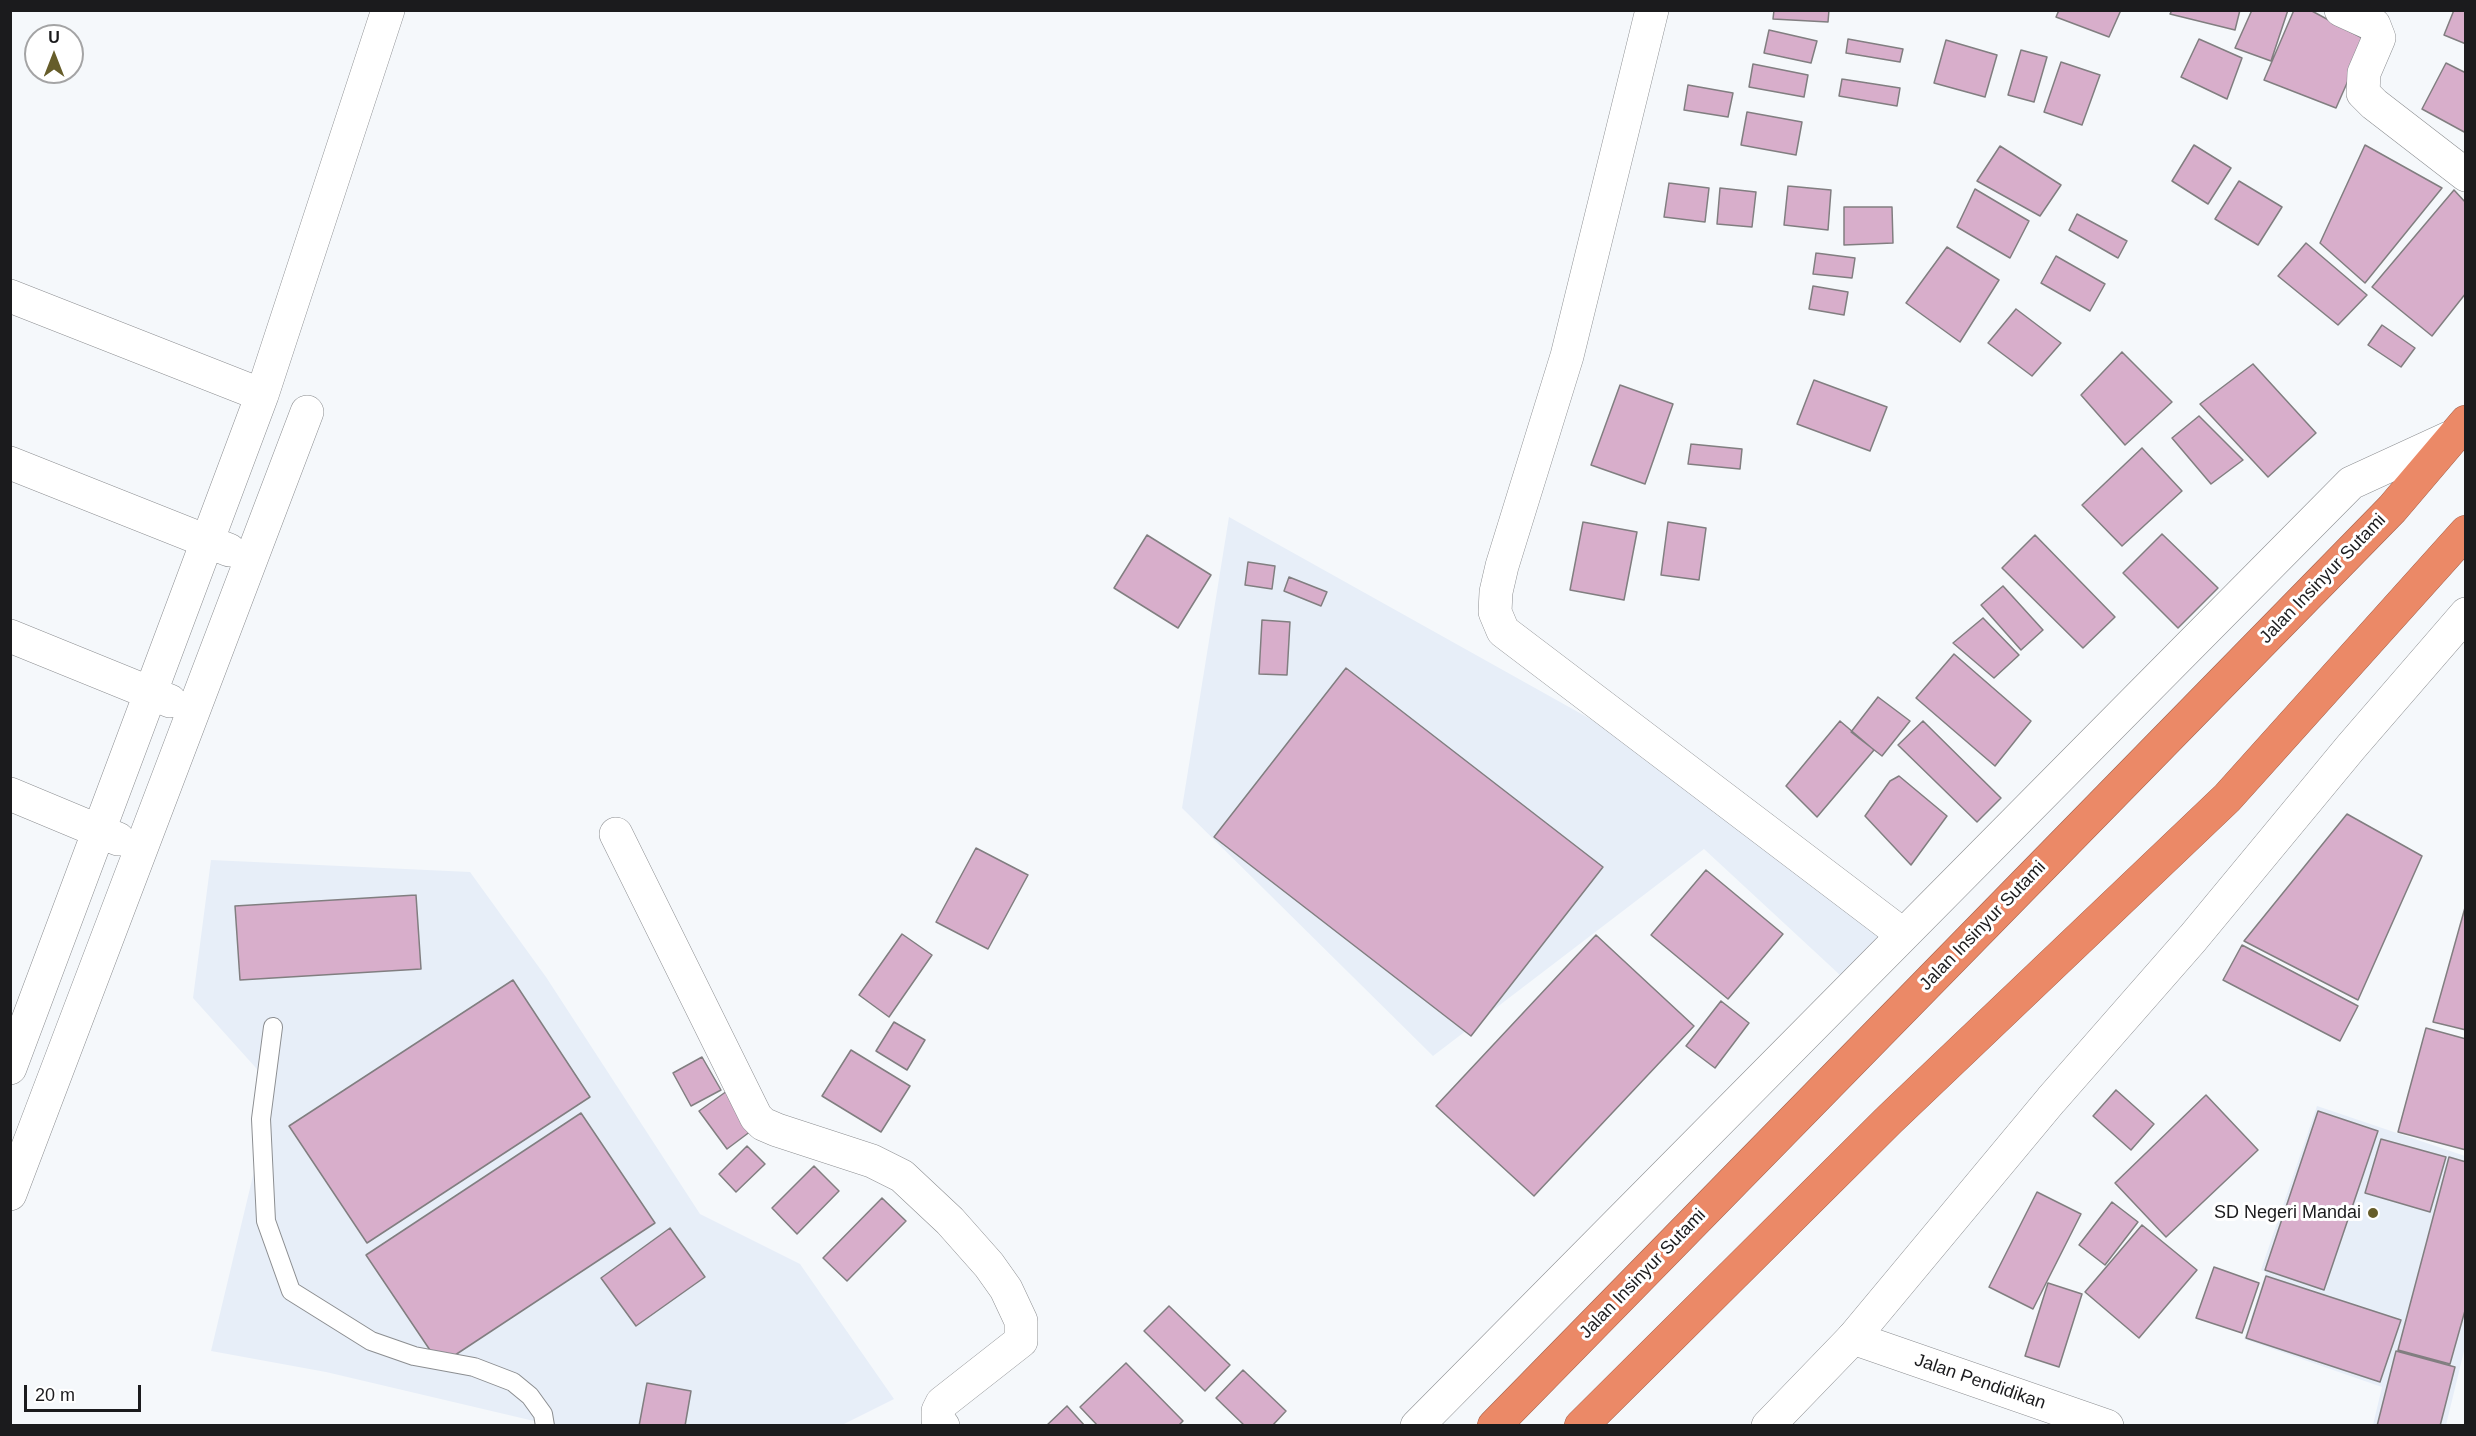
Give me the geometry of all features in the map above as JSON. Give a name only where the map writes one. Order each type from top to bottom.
[{"type":"highway","name":"Jalan Insinyur Sutami","points":[[1494,1425],[2392,509],[2457,430]]},
{"type":"highway","points":[[1581,1425],[1890,1119],[2227,798],[2466,532]]},
{"type":"street","points":[[10,1068],[24,994],[99,831],[208,541],[262,394],[388,10]]},
{"type":"street","points":[[1652,10],[1567,356],[1502,566],[1496,592],[1495,612],[1503,631],[1902,934]]},
{"type":"street","points":[[2341,10],[2374,25],[2379,38],[2364,74],[2363,93],[2466,175]]},
{"type":"street","points":[[10,296],[262,394]]},
{"type":"street","points":[[12,1185],[307,412]]},
{"type":"street","points":[[1416,1425],[2351,483],[2457,430]]},
{"type":"street","points":[[10,463],[252,559]]},
{"type":"street","points":[[1768,1425],[1853,1338],[2051,1100],[2193,938],[2351,747],[2466,614]]},
{"type":"street","points":[[10,636],[194,710]]},
{"type":"street","points":[[10,794],[142,849]]},
{"type":"street","points":[[616,834],[756,1117],[763,1124],[777,1130],[872,1161],[902,1176],[950,1221],[989,1265],[1006,1289],[1021,1322],[1020,1341],[942,1404],[938,1411],[938,1420],[943,1425]]},
{"type":"street","points":[[24,994],[79,1014]]},
{"type":"street","name":"Jalan Pendidikan","points":[[1853,1338],[2107,1425]]},
{"type":"lane","points":[[273,1027],[261,1119],[266,1221],[291,1291],[371,1341],[414,1356],[474,1367],[513,1382],[530,1396],[543,1414],[545,1425]]},
{"type":"shaded area","points":[[1229,517],[1739,802],[1884,936],[1840,975],[1704,849],[1433,1056],[1182,808]]},
{"type":"shaded area","points":[[211,860],[470,872],[546,977],[700,1214],[800,1264],[894,1399],[842,1425],[551,1425],[326,1372],[211,1351],[274,1088],[193,998]]},
{"type":"shaded area","name":"SD Negeri Mandai","points":[[2317,1106],[2465,1156],[2465,1347],[2446,1425],[2373,1425],[2382,1387],[2244,1339],[2266,1272],[2261,1270]]},
{"type":"building","points":[[1774,10],[1829,10],[1828,22],[1773,19]]},
{"type":"building","points":[[2059,10],[2121,10],[2109,37],[2056,17]]},
{"type":"building","points":[[2172,10],[2240,10],[2235,30],[2170,14]]},
{"type":"building","points":[[2252,10],[2288,10],[2271,61],[2235,48]]},
{"type":"building","points":[[2294,10],[2310,10],[2366,40],[2336,108],[2264,80]]},
{"type":"building","points":[[2454,10],[2466,11],[2466,44],[2444,35]]},
{"type":"building","points":[[1769,30],[1817,41],[1811,63],[1764,53]]},
{"type":"building","points":[[1848,39],[1903,49],[1900,62],[1846,53]]},
{"type":"building","points":[[2199,39],[2242,58],[2227,99],[2181,77]]},
{"type":"building","points":[[1946,40],[1997,55],[1985,97],[1934,83]]},
{"type":"building","points":[[2021,50],[2047,57],[2034,102],[2008,95]]},
{"type":"building","points":[[2061,62],[2100,75],[2082,125],[2044,112]]},
{"type":"building","points":[[2446,63],[2466,73],[2466,133],[2422,109]]},
{"type":"building","points":[[1753,64],[1808,75],[1804,97],[1749,87]]},
{"type":"building","points":[[1842,79],[1900,88],[1897,106],[1839,96]]},
{"type":"building","points":[[1688,85],[1733,93],[1728,117],[1684,110]]},
{"type":"building","points":[[1747,112],[1802,122],[1796,155],[1741,145]]},
{"type":"building","points":[[2194,145],[2231,168],[2208,204],[2172,181]]},
{"type":"building","points":[[2365,145],[2442,188],[2365,283],[2320,243]]},
{"type":"building","points":[[2000,146],[2061,185],[2040,216],[1977,181]]},
{"type":"building","points":[[2239,181],[2282,207],[2258,245],[2215,219]]},
{"type":"building","points":[[1669,183],[1709,188],[1705,222],[1664,217]]},
{"type":"building","points":[[1788,186],[1831,190],[1828,230],[1784,225]]},
{"type":"building","points":[[1720,188],[1756,192],[1752,227],[1717,224]]},
{"type":"building","points":[[1975,189],[2029,221],[2010,258],[1957,227]]},
{"type":"building","points":[[2454,190],[2466,203],[2466,293],[2432,336],[2372,287]]},
{"type":"building","points":[[1844,207],[1892,207],[1893,243],[1844,245]]},
{"type":"building","points":[[2077,214],[2127,241],[2118,258],[2069,230]]},
{"type":"building","points":[[2306,243],[2367,295],[2338,325],[2278,276]]},
{"type":"building","points":[[1947,247],[1999,280],[1960,342],[1906,303]]},
{"type":"building","points":[[1816,253],[1855,258],[1852,278],[1813,274]]},
{"type":"building","points":[[2056,256],[2105,284],[2090,311],[2041,283]]},
{"type":"building","points":[[1813,286],[1848,292],[1844,315],[1809,309]]},
{"type":"building","points":[[2016,309],[2061,343],[2032,376],[1988,343]]},
{"type":"building","points":[[2382,325],[2415,348],[2401,367],[2368,345]]},
{"type":"building","points":[[2122,352],[2172,402],[2125,445],[2081,395]]},
{"type":"building","points":[[2253,364],[2316,433],[2268,477],[2200,404]]},
{"type":"building","points":[[1814,380],[1887,407],[1870,451],[1797,424]]},
{"type":"building","points":[[1620,385],[1673,404],[1645,484],[1591,465]]},
{"type":"building","points":[[2199,416],[2243,460],[2211,484],[2172,438]]},
{"type":"building","points":[[1691,444],[1742,449],[1740,469],[1688,464]]},
{"type":"building","points":[[2142,448],[2182,491],[2122,546],[2082,505]]},
{"type":"building","points":[[1583,522],[1637,532],[1624,600],[1570,590]]},
{"type":"building","points":[[1668,522],[1706,528],[1699,580],[1661,575]]},
{"type":"building","points":[[2162,534],[2218,588],[2178,628],[2123,573]]},
{"type":"building","points":[[1147,535],[1211,575],[1178,628],[1114,588]]},
{"type":"building","points":[[2035,535],[2115,617],[2083,648],[2002,568]]},
{"type":"building","points":[[1248,562],[1275,566],[1272,589],[1245,585]]},
{"type":"building","points":[[1289,577],[1327,592],[1321,606],[1284,591]]},
{"type":"building","points":[[2003,586],[2043,630],[2021,650],[1981,605]]},
{"type":"building","points":[[1983,618],[2019,655],[1994,678],[1953,643]]},
{"type":"building","points":[[1262,620],[1290,622],[1287,675],[1259,674]]},
{"type":"building","points":[[1954,654],[2031,721],[1995,766],[1916,698]]},
{"type":"building","points":[[1346,668],[1603,867],[1471,1036],[1214,837]]},
{"type":"building","points":[[1878,697],[1910,721],[1882,756],[1851,732]]},
{"type":"building","points":[[1840,721],[1874,750],[1817,817],[1786,786]]},
{"type":"building","points":[[1923,721],[2001,798],[1977,822],[1898,745]]},
{"type":"building","points":[[1899,776],[1947,816],[1911,865],[1865,816],[1890,781]]},
{"type":"building","points":[[2347,814],[2422,856],[2358,1000],[2244,941]]},
{"type":"building","points":[[976,848],[1028,875],[988,949],[936,922]]},
{"type":"building","points":[[1706,870],[1783,934],[1728,999],[1651,935]]},
{"type":"building","points":[[416,895],[421,969],[240,980],[235,906]]},
{"type":"building","points":[[2466,904],[2466,1030],[2433,1022]]},
{"type":"building","points":[[902,934],[932,955],[889,1017],[859,995]]},
{"type":"building","points":[[1596,935],[1694,1026],[1534,1196],[1436,1106]]},
{"type":"building","points":[[2242,945],[2358,1006],[2340,1041],[2223,980]]},
{"type":"building","points":[[513,980],[590,1097],[367,1243],[289,1126]]},
{"type":"building","points":[[1721,1001],[1749,1023],[1715,1068],[1686,1046]]},
{"type":"building","points":[[894,1022],[925,1040],[907,1070],[876,1051]]},
{"type":"building","points":[[2426,1028],[2466,1039],[2466,1150],[2398,1132]]},
{"type":"building","points":[[851,1050],[910,1086],[881,1132],[822,1096]]},
{"type":"building","points":[[702,1057],[721,1090],[691,1106],[673,1073]]},
{"type":"building","points":[[2116,1090],[2154,1124],[2131,1150],[2093,1116]]},
{"type":"building","points":[[727,1091],[755,1128],[727,1149],[699,1111]]},
{"type":"building","points":[[2206,1095],[2258,1150],[2166,1237],[2115,1183]]},
{"type":"building","points":[[2318,1111],[2378,1131],[2324,1290],[2265,1270]]},
{"type":"building","points":[[581,1113],[655,1223],[440,1365],[366,1255]]},
{"type":"building","points":[[2381,1139],[2446,1157],[2430,1212],[2365,1193]]},
{"type":"building","points":[[747,1146],[765,1164],[736,1192],[719,1174]]},
{"type":"building","points":[[2449,1157],[2466,1162],[2466,1307],[2450,1364],[2398,1350]]},
{"type":"building","points":[[814,1166],[839,1191],[797,1234],[772,1208]]},
{"type":"building","points":[[2037,1192],[2081,1214],[2033,1309],[1989,1287]]},
{"type":"building","points":[[882,1198],[906,1221],[847,1281],[823,1258]]},
{"type":"building","points":[[2112,1202],[2138,1222],[2105,1265],[2079,1245]]},
{"type":"building","points":[[2142,1225],[2197,1270],[2139,1338],[2085,1292]]},
{"type":"building","points":[[670,1228],[705,1277],[636,1326],[601,1278]]},
{"type":"building","points":[[2214,1267],[2259,1283],[2242,1333],[2196,1318]]},
{"type":"building","points":[[2266,1276],[2401,1320],[2380,1382],[2246,1338]]},
{"type":"building","points":[[2048,1283],[2082,1294],[2059,1367],[2025,1356]]},
{"type":"building","points":[[1169,1306],[1230,1365],[1205,1391],[1144,1331]]},
{"type":"building","points":[[2396,1351],[2455,1367],[2440,1426],[2377,1426]]},
{"type":"building","points":[[1126,1363],[1183,1421],[1178,1426],[1098,1426],[1080,1407]]},
{"type":"building","points":[[1243,1370],[1286,1411],[1272,1426],[1245,1426],[1216,1398]]},
{"type":"building","points":[[647,1383],[691,1391],[685,1426],[639,1426]]},
{"type":"building","points":[[1067,1406],[1085,1426],[1046,1426]]},
{"type":"place","name":"SD Negeri Mandai","points":[[2373,1213]]}]
